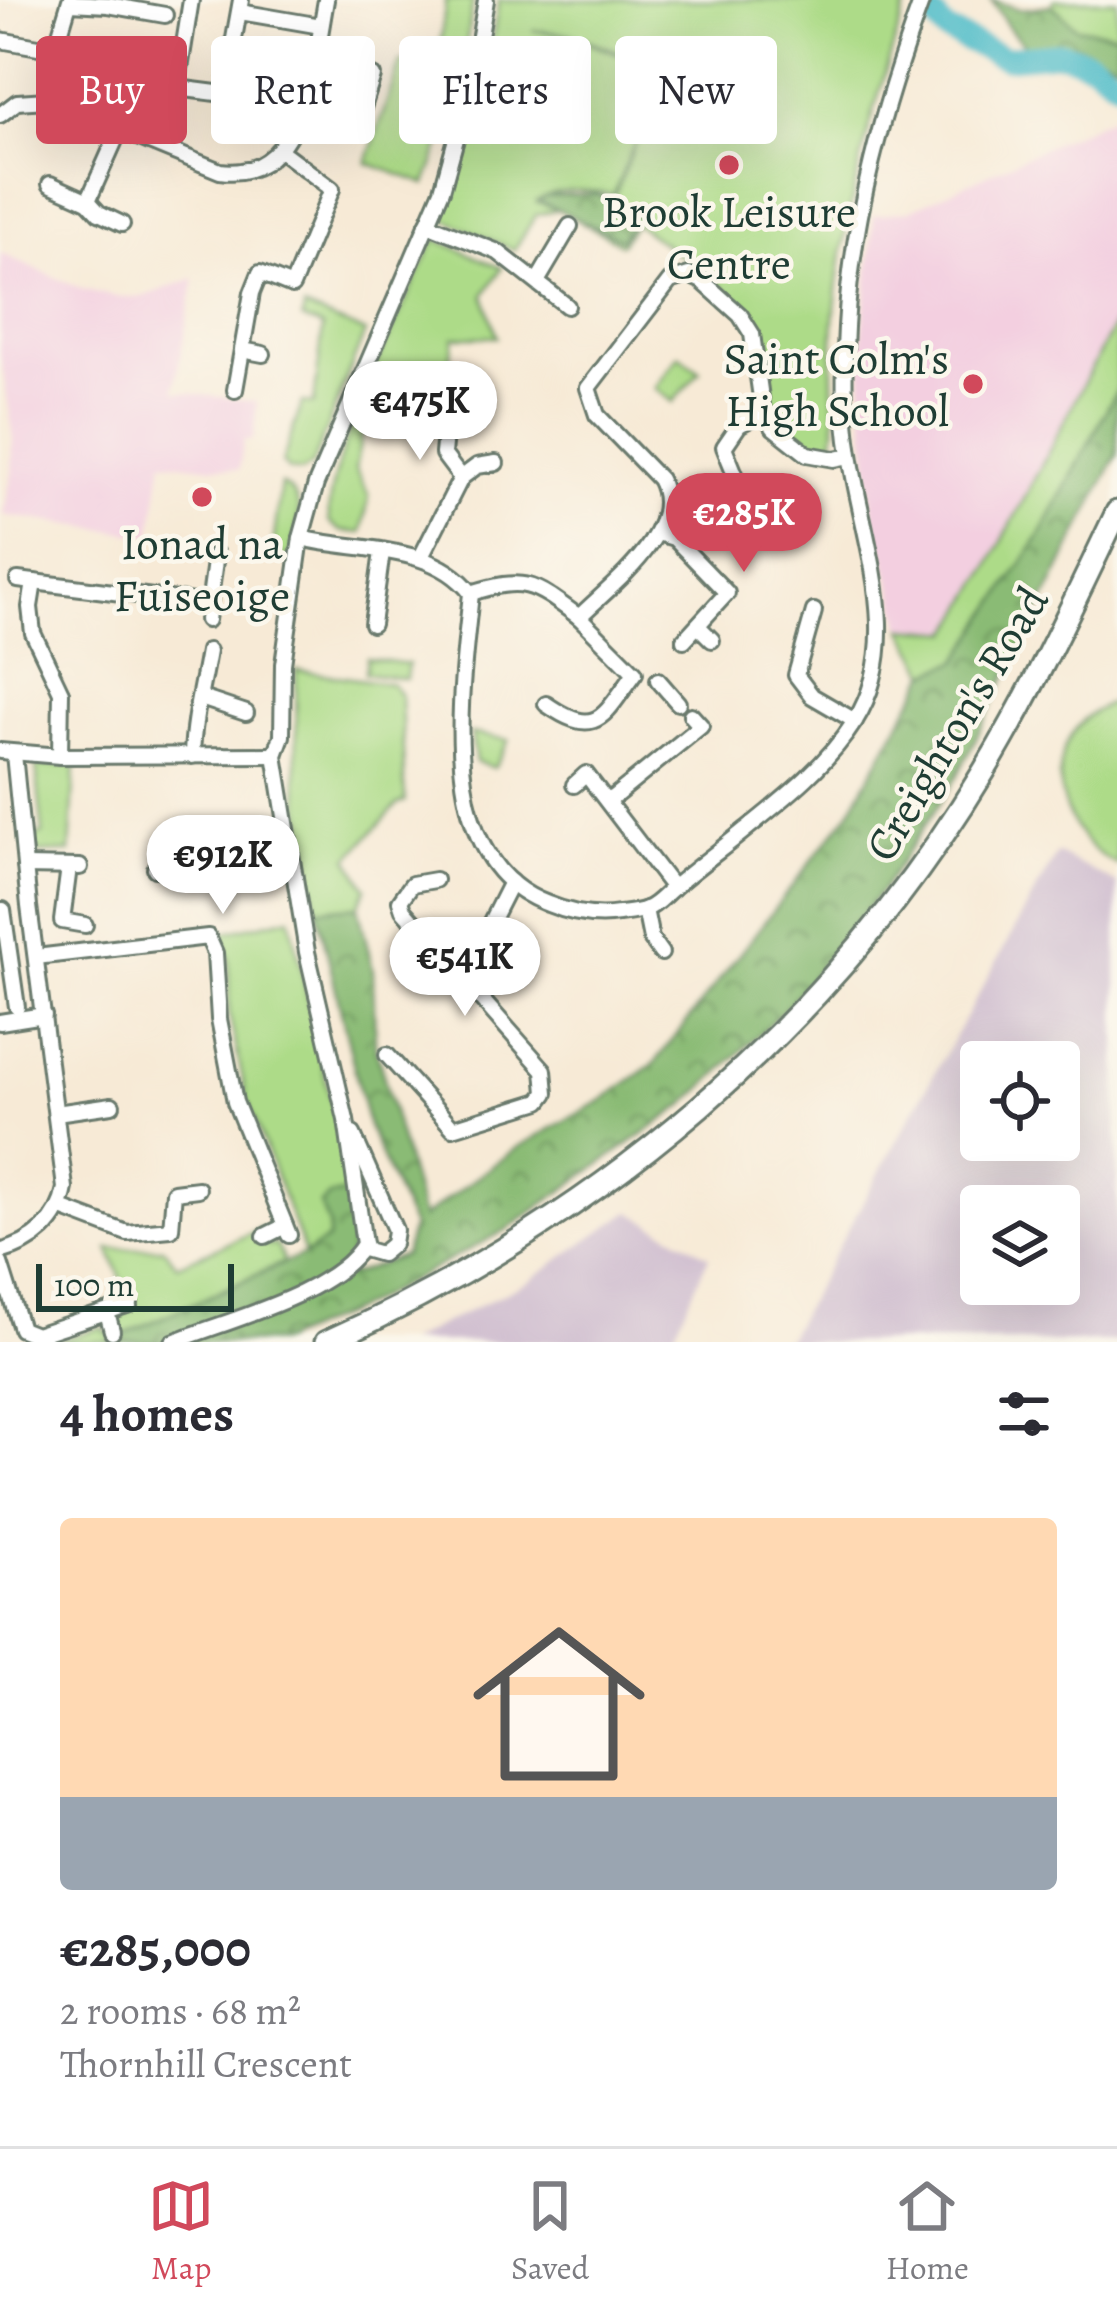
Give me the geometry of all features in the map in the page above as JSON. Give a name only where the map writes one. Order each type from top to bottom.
[{"type":"highway","name":"Creighton's Road","points":[[326,1342],[435,1290],[582,1201],[710,1100],[818,994],[933,850],[982,775],[1062,629],[1117,512]]},
{"type":"street","points":[[190,0],[177,88],[224,94],[240,6],[321,26]]},
{"type":"street","points":[[319,36],[326,0]]},
{"type":"street","points":[[346,1120],[394,1230],[393,1244],[381,1253],[367,1250],[364,1244],[346,1120],[307,952],[275,755],[281,736],[284,664],[301,538],[316,484],[442,190],[473,77],[486,0]]},
{"type":"street","points":[[301,538],[422,557],[457,575],[471,593],[458,728],[463,773],[486,852],[511,882],[537,900],[573,913],[609,916],[645,910],[799,785],[855,721],[873,668],[878,606],[870,543],[850,456],[844,375],[853,258],[888,104],[922,0]]},
{"type":"street","points":[[59,36],[70,2],[165,15]]},
{"type":"street","points":[[0,40],[36,47]]},
{"type":"street","points":[[0,115],[17,102],[36,101]]},
{"type":"street","points":[[88,201],[113,144]]},
{"type":"street","points":[[155,144],[237,174],[258,168],[284,144]]},
{"type":"street","points":[[235,389],[251,293],[260,273],[292,286],[332,189],[281,151]]},
{"type":"street","points":[[50,184],[122,224]]},
{"type":"street","points":[[427,224],[498,252],[567,306]]},
{"type":"street","points":[[538,280],[570,226]]},
{"type":"street","points":[[579,617],[658,533],[668,503],[666,492],[598,415],[588,388],[670,281],[688,275],[702,280],[740,314],[752,334],[763,412],[774,428],[807,454],[835,459],[850,456]]},
{"type":"street","points":[[242,350],[262,355]]},
{"type":"street","points":[[461,478],[443,454],[445,428],[448,416],[468,399]]},
{"type":"street","points":[[737,501],[736,479],[724,447],[739,425],[763,412]]},
{"type":"street","points":[[422,557],[461,478],[477,466],[496,464]]},
{"type":"street","points":[[658,533],[674,538],[727,593],[684,640]]},
{"type":"street","points":[[372,624],[382,552]]},
{"type":"street","points":[[60,756],[61,692],[33,633],[26,581],[208,612],[216,554]]},
{"type":"street","points":[[471,593],[512,581],[543,592],[579,617],[635,674],[603,716],[584,724],[546,704]]},
{"type":"street","points":[[814,611],[796,675],[812,696],[855,721]]},
{"type":"street","points":[[698,626],[712,640]]},
{"type":"street","points":[[192,755],[193,719],[208,651]]},
{"type":"street","points":[[658,680],[678,703]]},
{"type":"street","points":[[201,698],[246,713]]},
{"type":"street","points":[[610,800],[701,726],[691,715]]},
{"type":"street","points":[[0,1252],[51,1224],[65,1188],[7,752],[275,755]]},
{"type":"street","points":[[574,784],[586,773],[673,888]]},
{"type":"street","points":[[169,844],[164,868],[290,854]]},
{"type":"street","points":[[25,866],[75,867],[62,921],[85,926]]},
{"type":"street","points":[[387,1055],[453,1128],[540,1101],[545,1094],[544,1070],[403,910],[400,901],[412,884],[435,880]]},
{"type":"street","points":[[457,973],[472,957],[511,882]]},
{"type":"street","points":[[11,1005],[2,910],[29,906]]},
{"type":"street","points":[[645,910],[651,938],[661,953]]},
{"type":"street","points":[[36,957],[208,937],[215,953],[219,1019],[240,1113],[287,1230],[265,1237]]},
{"type":"street","points":[[0,1022],[44,1015]]},
{"type":"street","points":[[56,1113],[112,1105]]},
{"type":"street","points":[[61,1208],[127,1233],[170,1229],[174,1192],[198,1189]]},
{"type":"street","points":[[173,1342],[335,1276],[364,1244]]},
{"type":"street","points":[[0,1263],[22,1329],[28,1333],[36,1335],[130,1304]]},
{"type":"street","points":[[106,1312],[112,1331]]},
{"type":"shaded area","name":"Saint Colm's High School","points":[[1117,114],[1117,319],[988,569],[950,632],[903,628],[873,511],[864,417],[861,352],[874,215],[908,211]]},
{"type":"shaded area","points":[[0,253],[82,289],[117,297],[142,297],[195,278],[174,391],[257,402],[253,440],[244,440],[239,470],[163,461],[151,536],[3,515],[12,473],[13,433],[0,354]]},
{"type":"shaded area","points":[[1057,853],[1117,884],[1117,1342],[785,1342]]},
{"type":"shaded area","points":[[630,1211],[709,1256],[670,1342],[407,1342],[530,1280]]},
{"type":"green space","points":[[446,0],[473,0],[468,36],[441,36]]},
{"type":"green space","points":[[499,0],[905,0],[864,146],[842,254],[834,326],[831,448],[826,450],[792,431],[773,414],[764,390],[756,329],[740,303],[635,223],[621,244],[558,209],[614,197],[635,144],[777,144],[777,36],[615,36],[615,50],[591,41],[591,36],[532,30],[571,36],[493,36]]},
{"type":"green space","points":[[991,0],[1020,9],[1052,5],[1076,27],[1117,34],[1117,63],[1078,46],[1026,47]]},
{"type":"green space","points":[[1054,0],[1117,0],[1117,34],[1076,27],[1052,5]]},
{"type":"green space","points":[[591,43],[615,52],[615,144],[634,144],[613,195],[573,191],[544,197],[537,202],[558,209],[536,215],[514,250],[440,217],[467,144],[591,144]]},
{"type":"green space","points":[[399,65],[399,144],[440,144],[426,184],[367,163]]},
{"type":"green space","points":[[595,194],[636,216],[621,239],[538,200],[546,196]]},
{"type":"green space","points":[[435,239],[502,268],[484,295],[497,337],[454,337],[447,378],[395,376],[391,429],[364,424],[355,469],[369,496],[362,533],[341,531],[329,522],[339,462],[369,381]]},
{"type":"green space","points":[[304,308],[365,332],[312,465],[301,472],[282,463],[302,403],[314,404],[323,327],[302,319]]},
{"type":"green space","points":[[1117,319],[1117,390],[1040,536],[958,662],[928,673],[903,628],[951,632]]},
{"type":"green space","points":[[679,355],[700,371],[673,402],[655,388]]},
{"type":"green space","points":[[1117,390],[1117,455],[956,778],[882,890],[787,1007],[687,1103],[508,1229],[361,1307],[280,1342],[107,1342],[305,1254],[328,1239],[329,1227],[320,1204],[330,1196],[345,1193],[353,1235],[349,1276],[404,1255],[412,1227],[368,1126],[317,909],[358,906],[373,970],[375,1045],[422,1218],[518,1147],[601,1101],[654,1064],[849,813],[928,673],[958,661],[1040,536]]},
{"type":"green space","points":[[281,484],[296,498],[298,507],[291,557],[272,554]]},
{"type":"green space","points":[[367,658],[408,664],[406,679],[365,673]]},
{"type":"green space","points":[[296,670],[392,684],[401,697],[405,801],[349,858],[367,888],[358,906],[317,909],[297,781]]},
{"type":"green space","points":[[1117,701],[1117,865],[1093,849],[1076,828],[1064,805],[1060,780],[1063,755],[1073,733],[1091,714]]},
{"type":"green space","points":[[471,733],[509,740],[494,768],[476,762]]},
{"type":"green space","points":[[75,765],[70,852],[36,853],[32,836],[43,834],[36,766]]},
{"type":"green space","points":[[290,917],[327,1086],[351,1166],[345,1193],[330,1196],[328,1239],[305,1254],[247,1099],[229,1014],[229,960],[222,933]]},
{"type":"green space","points":[[261,1229],[270,1246],[276,1244],[284,1262],[107,1342],[52,1342],[103,1327],[106,1333],[118,1329],[116,1315],[133,1307],[109,1249],[163,1248],[177,1265]]},
{"type":"waterway","points":[[936,19],[946,31],[1005,58],[1061,53],[1092,63],[1117,81]]},
{"type":"place","name":"Brook Leisure Centre","points":[[729,165]]},
{"type":"place","name":"Saint Colm's High School","points":[[973,384]]},
{"type":"place","name":"Ionad na Fuiseoige","points":[[202,497]]}]
